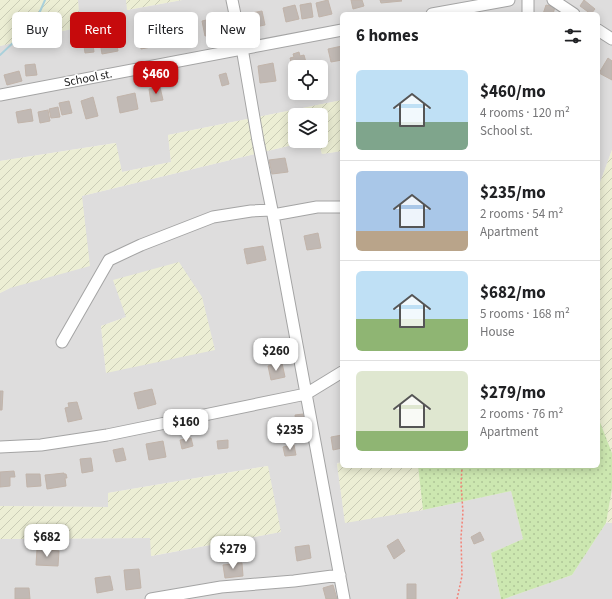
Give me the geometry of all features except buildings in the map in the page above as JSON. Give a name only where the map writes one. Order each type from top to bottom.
[{"type":"street","points":[[232,0],[234,12]]},
{"type":"street","points":[[443,12],[509,0]]},
{"type":"street","points":[[528,0],[528,12]]},
{"type":"street","points":[[553,0],[571,12]]},
{"type":"street","name":"School st.","points":[[260,45],[340,30]]},
{"type":"street","points":[[600,31],[612,39]]},
{"type":"street","points":[[242,48],[344,599]]},
{"type":"street","name":"School st.","points":[[0,95],[242,48]]},
{"type":"street","points":[[62,342],[109,260],[141,245],[213,217],[251,211],[273,213],[317,207],[340,207]]},
{"type":"street","points":[[0,447],[41,444],[107,434],[306,394],[340,373]]},
{"type":"street","points":[[151,599],[221,587],[294,581],[340,575]]},
{"type":"path","points":[[457,599],[462,576],[462,468]]},
{"type":"shaded area","points":[[78,0],[126,0],[128,10],[182,0],[612,0],[612,150],[600,183],[600,12],[340,12],[340,100],[302,108],[288,108],[288,111],[168,135],[171,162],[122,172],[115,143],[0,161],[0,46],[12,43],[12,48],[62,48],[62,31],[70,29],[70,48],[126,48],[126,12],[78,12]]},
{"type":"shaded area","points":[[288,146],[288,148],[320,148],[322,154],[340,151],[340,462],[337,463],[345,522],[423,510],[511,491],[523,539],[491,553],[501,599],[0,599],[0,539],[151,538],[152,556],[280,532],[267,466],[108,493],[108,507],[0,506],[0,293],[10,288],[82,196]],"holes":[[[126,317],[106,373],[101,326]]]},
{"type":"shaded area","points":[[606,523],[612,523],[612,599],[504,599],[572,575]]},
{"type":"green space","points":[[0,0],[78,0],[79,12],[70,12],[70,29],[62,31],[62,12],[12,12],[12,43],[0,46]]},
{"type":"green space","points":[[126,0],[182,0],[127,10]]},
{"type":"green space","points":[[340,100],[340,151],[322,154],[320,148],[328,148],[328,108],[302,108]]},
{"type":"green space","points":[[288,111],[288,146],[82,196],[90,266],[10,288],[0,293],[0,161],[116,143],[122,172],[171,162],[168,135]]},
{"type":"green space","points":[[612,150],[612,453],[600,422],[600,183]]},
{"type":"green space","points":[[179,262],[202,297],[215,350],[106,373],[101,326],[126,317],[113,280]]},
{"type":"green space","points":[[600,422],[612,453],[612,489],[606,523],[572,575],[501,599],[491,553],[523,539],[511,491],[423,510],[418,468],[600,468]]},
{"type":"green space","points":[[340,463],[340,468],[418,468],[423,510],[345,523],[337,464]]},
{"type":"green space","points":[[268,466],[281,532],[151,556],[150,538],[0,539],[0,506],[108,507],[108,493]]},
{"type":"green space","points":[[612,489],[612,523],[606,522]]},
{"type":"waterway","points":[[0,55],[33,24],[45,0]]}]
